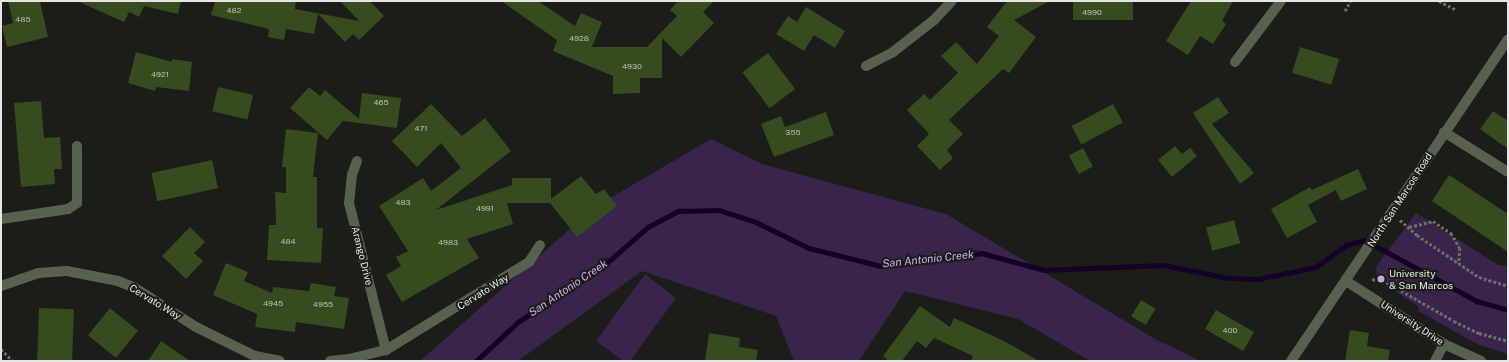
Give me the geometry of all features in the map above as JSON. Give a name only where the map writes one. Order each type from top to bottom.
[{"type":"street","points":[[866,66],[893,52],[934,20],[952,1]]},
{"type":"street","points":[[1235,62],[1281,1]]},
{"type":"street","name":"North San Marcos Road","points":[[1290,361],[1364,256],[1444,132],[1508,39]]},
{"type":"street","points":[[1444,132],[1508,172]]},
{"type":"street","points":[[1,219],[68,209],[77,203],[77,146]]},
{"type":"street","name":"Arango Drive","points":[[357,161],[352,175],[349,204],[386,350]]},
{"type":"street","name":"Cervato Way","points":[[330,361],[349,360],[386,350],[529,262],[540,245]]},
{"type":"street","name":"Cervato Way","points":[[1,286],[38,273],[67,271],[118,281],[135,288],[196,327],[255,356],[280,361]]},
{"type":"street","name":"University Drive","points":[[1346,281],[1444,344],[1481,361]]},
{"type":"street","points":[[1435,361],[1444,344]]},
{"type":"path","points":[[1345,11],[1350,1]]},
{"type":"path","points":[[1439,1],[1455,9]]},
{"type":"path","points":[[1391,212],[1408,227],[1479,277],[1508,286]]},
{"type":"path","points":[[1408,227],[1433,221],[1451,233],[1460,248],[1459,264]]},
{"type":"path","points":[[1372,280],[1388,283],[1454,321],[1479,333],[1508,341]]},
{"type":"path","points":[[1,349],[13,361]]},
{"type":"shaded area","points":[[711,139],[762,164],[946,214],[1155,339],[1201,361],[1090,361],[1018,319],[905,291],[859,361],[794,361],[776,316],[642,271],[518,361],[420,361],[595,207]]},
{"type":"shaded area","points":[[1416,213],[1498,265],[1508,266],[1508,354],[1477,344],[1418,311],[1419,307],[1386,285],[1387,280],[1377,276],[1376,267]]},
{"type":"shaded area","points":[[645,274],[676,298],[630,361],[623,361],[596,341]]},
{"type":"building","points":[[8,1],[40,1],[48,37],[7,47],[2,26],[13,23]]},
{"type":"building","points":[[77,1],[181,1],[178,14],[144,6],[139,17],[129,12],[124,22]]},
{"type":"building","points":[[215,1],[296,1],[295,9],[359,21],[340,1],[370,1],[384,16],[359,40],[353,34],[345,42],[318,14],[314,34],[286,29],[284,40],[268,37],[269,29],[211,15]]},
{"type":"building","points":[[501,1],[538,1],[575,26],[581,13],[602,22],[592,47],[647,47],[677,16],[670,10],[678,1],[714,1],[703,12],[714,23],[681,57],[662,38],[662,78],[640,78],[640,93],[613,94],[613,76],[553,51],[557,40]]},
{"type":"building","points":[[1007,1],[1050,1],[1014,20],[1036,37],[1009,73],[1003,69],[949,120],[963,134],[947,150],[953,158],[940,170],[917,146],[929,134],[907,110],[924,94],[930,100],[958,73],[941,56],[956,42],[977,64],[999,36],[987,27]]},
{"type":"building","points":[[1073,1],[1133,1],[1133,20],[1073,20]]},
{"type":"building","points":[[1191,1],[1233,1],[1222,21],[1226,24],[1213,44],[1200,36],[1188,55],[1166,41]]},
{"type":"building","points":[[806,7],[845,31],[835,48],[814,35],[804,51],[776,34],[788,16],[797,22]]},
{"type":"building","points":[[1300,47],[1339,59],[1331,85],[1292,73]]},
{"type":"building","points":[[136,52],[172,62],[172,59],[192,62],[189,91],[156,87],[155,91],[128,83]]},
{"type":"building","points":[[768,53],[795,89],[770,108],[742,72]]},
{"type":"building","points":[[218,87],[253,95],[247,119],[212,111]]},
{"type":"building","points":[[309,87],[320,96],[325,90],[359,119],[362,93],[401,98],[397,128],[343,121],[327,140],[290,108]]},
{"type":"building","points":[[1218,97],[1229,113],[1212,124],[1254,173],[1240,184],[1193,113]]},
{"type":"building","points":[[41,101],[44,138],[60,137],[62,169],[54,169],[55,184],[21,187],[14,103]]},
{"type":"building","points":[[431,104],[462,136],[485,118],[511,151],[436,210],[512,185],[512,178],[551,178],[551,199],[581,176],[596,194],[604,189],[617,206],[577,237],[550,203],[507,203],[513,224],[467,239],[479,258],[402,302],[386,275],[401,266],[396,257],[408,251],[379,206],[423,178],[431,191],[461,168],[441,143],[417,167],[392,141]]},
{"type":"building","points":[[1113,104],[1123,123],[1081,145],[1072,126]]},
{"type":"building","points":[[1493,111],[1508,121],[1508,149],[1480,129]]},
{"type":"building","points":[[826,112],[834,135],[774,157],[761,124],[781,116],[785,127]]},
{"type":"building","points":[[286,129],[318,133],[313,177],[317,177],[317,228],[323,228],[321,263],[267,260],[269,225],[276,225],[275,192],[286,193],[286,167],[282,167]]},
{"type":"building","points":[[1175,146],[1182,154],[1190,148],[1197,156],[1172,177],[1158,160]]},
{"type":"building","points":[[1083,148],[1093,167],[1079,174],[1069,156]]},
{"type":"building","points":[[212,160],[218,188],[157,201],[151,173]]},
{"type":"building","points":[[1358,169],[1367,189],[1341,201],[1336,190],[1308,205],[1317,222],[1287,238],[1271,209],[1310,187],[1312,190]]},
{"type":"building","points":[[1449,175],[1508,214],[1508,252],[1432,201]]},
{"type":"building","points":[[1234,220],[1240,243],[1212,251],[1206,228]]},
{"type":"building","points":[[190,227],[205,242],[194,253],[203,261],[186,279],[162,256]]},
{"type":"building","points":[[226,263],[248,272],[244,281],[272,293],[273,287],[309,291],[311,283],[336,287],[334,296],[349,298],[344,329],[296,322],[295,332],[255,327],[257,314],[213,295]]},
{"type":"building","points":[[1141,300],[1156,309],[1146,325],[1131,316]]},
{"type":"building","points":[[920,306],[950,327],[954,318],[1004,341],[1039,361],[971,361],[973,356],[934,338],[926,348],[917,341],[902,361],[889,361],[883,356]]},
{"type":"building","points":[[39,308],[74,309],[72,361],[37,361]]},
{"type":"building","points":[[110,308],[138,331],[116,358],[88,335]]},
{"type":"building","points":[[1216,310],[1254,332],[1243,351],[1205,329]]},
{"type":"building","points":[[1350,330],[1369,333],[1367,346],[1390,350],[1388,361],[1345,361]]},
{"type":"building","points":[[709,333],[740,338],[739,347],[758,350],[756,361],[705,361]]},
{"type":"building","points":[[161,341],[190,361],[148,361]]},
{"type":"waterway","name":"San Antonio Creek","points":[[476,361],[518,322],[600,269],[648,227],[678,211],[719,210],[756,222],[809,248],[881,266],[982,253],[1044,270],[1164,265],[1228,278],[1258,279],[1316,267],[1346,245],[1365,240],[1477,301],[1508,310]]},
{"type":"place","name":"University & San Marcos","points":[[1381,279]]}]
